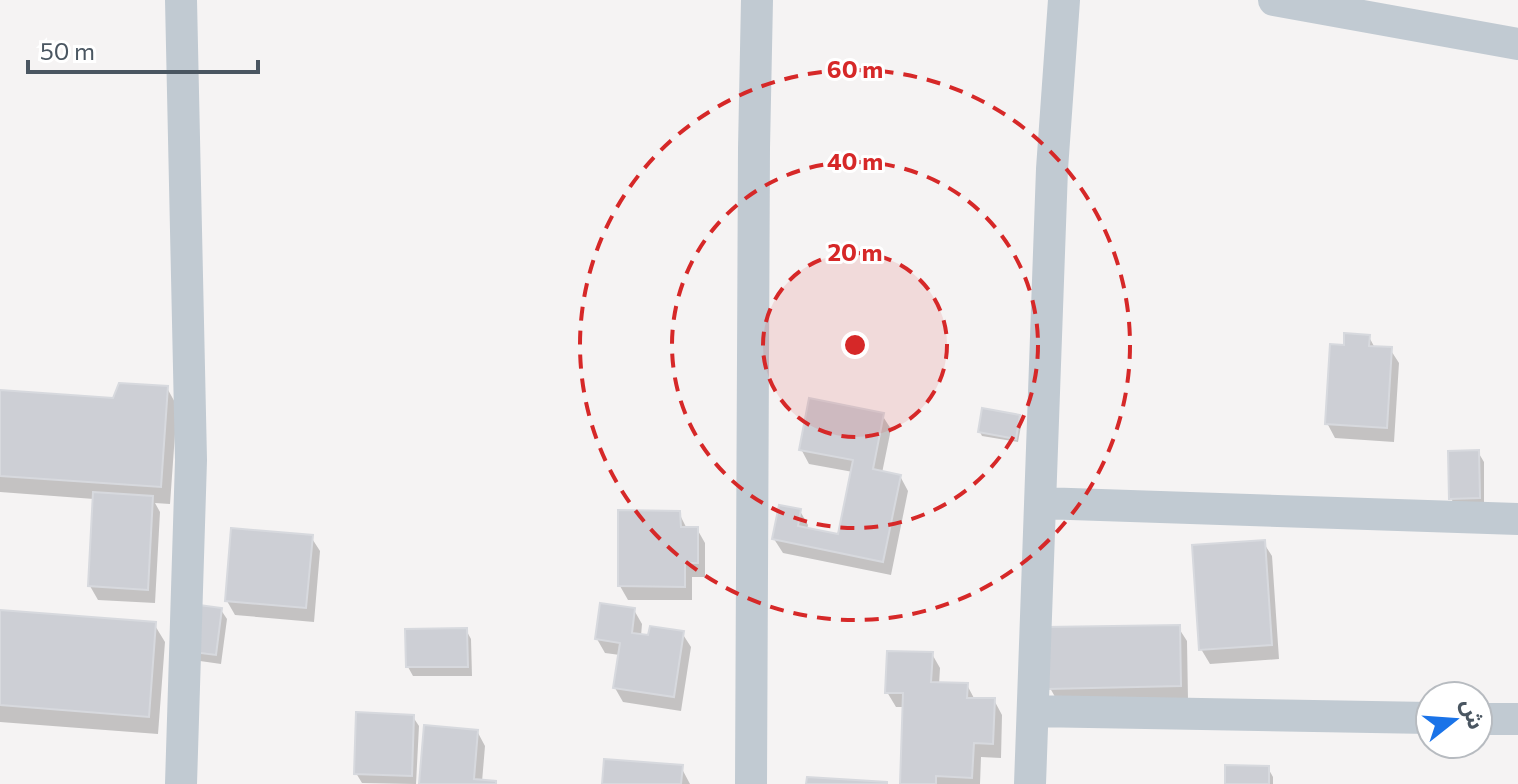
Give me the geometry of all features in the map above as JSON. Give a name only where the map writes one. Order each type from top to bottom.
[{"type":"street","points":[[181,0],[191,460],[181,784]]},
{"type":"street","points":[[751,784],[757,0]]},
{"type":"street","points":[[1030,784],[1052,169],[1064,0]]},
{"type":"street","points":[[1274,0],[1518,44]]},
{"type":"street","points":[[1041,503],[1518,519]]},
{"type":"street","points":[[1033,711],[1414,718]]},
{"type":"street","points":[[1494,719],[1518,719]]},
{"type":"building","points":[[1344,333],[1370,335],[1369,346],[1392,347],[1387,428],[1325,424],[1330,344],[1344,345]]},
{"type":"building","points":[[119,383],[168,386],[161,487],[0,476],[0,390],[113,398]]},
{"type":"building","points":[[809,398],[884,413],[873,469],[901,475],[883,562],[772,539],[779,505],[801,509],[798,526],[838,534],[853,460],[799,450]]},
{"type":"building","points":[[982,408],[1020,415],[1016,439],[978,432]]},
{"type":"building","points":[[1479,450],[1480,498],[1449,499],[1448,451]]},
{"type":"building","points":[[93,492],[153,496],[148,590],[88,586]]},
{"type":"building","points":[[618,510],[680,511],[681,527],[698,527],[698,563],[685,563],[685,587],[618,586]]},
{"type":"building","points":[[231,528],[313,535],[306,608],[225,601]]},
{"type":"building","points":[[1265,540],[1272,645],[1199,650],[1192,545]]},
{"type":"building","points":[[600,603],[635,608],[632,633],[648,635],[650,626],[684,631],[674,697],[613,688],[620,643],[595,639]]},
{"type":"building","points":[[199,605],[222,608],[216,655],[192,652]]},
{"type":"building","points":[[0,610],[156,622],[149,717],[0,705]]},
{"type":"building","points":[[1180,625],[1181,686],[1048,689],[1046,627]]},
{"type":"building","points":[[467,628],[468,667],[406,667],[405,629]]},
{"type":"building","points":[[887,651],[933,652],[931,682],[968,683],[967,698],[995,698],[993,744],[974,743],[972,778],[936,776],[936,784],[900,784],[903,693],[885,693]]},
{"type":"building","points":[[356,712],[414,715],[412,776],[354,774]]},
{"type":"building","points":[[424,725],[478,730],[474,779],[496,781],[496,784],[419,784]]},
{"type":"building","points":[[604,759],[683,765],[681,784],[602,784]]},
{"type":"building","points":[[1225,765],[1269,766],[1269,784],[1225,784]]},
{"type":"building","points":[[807,777],[887,782],[887,784],[806,784]]}]
